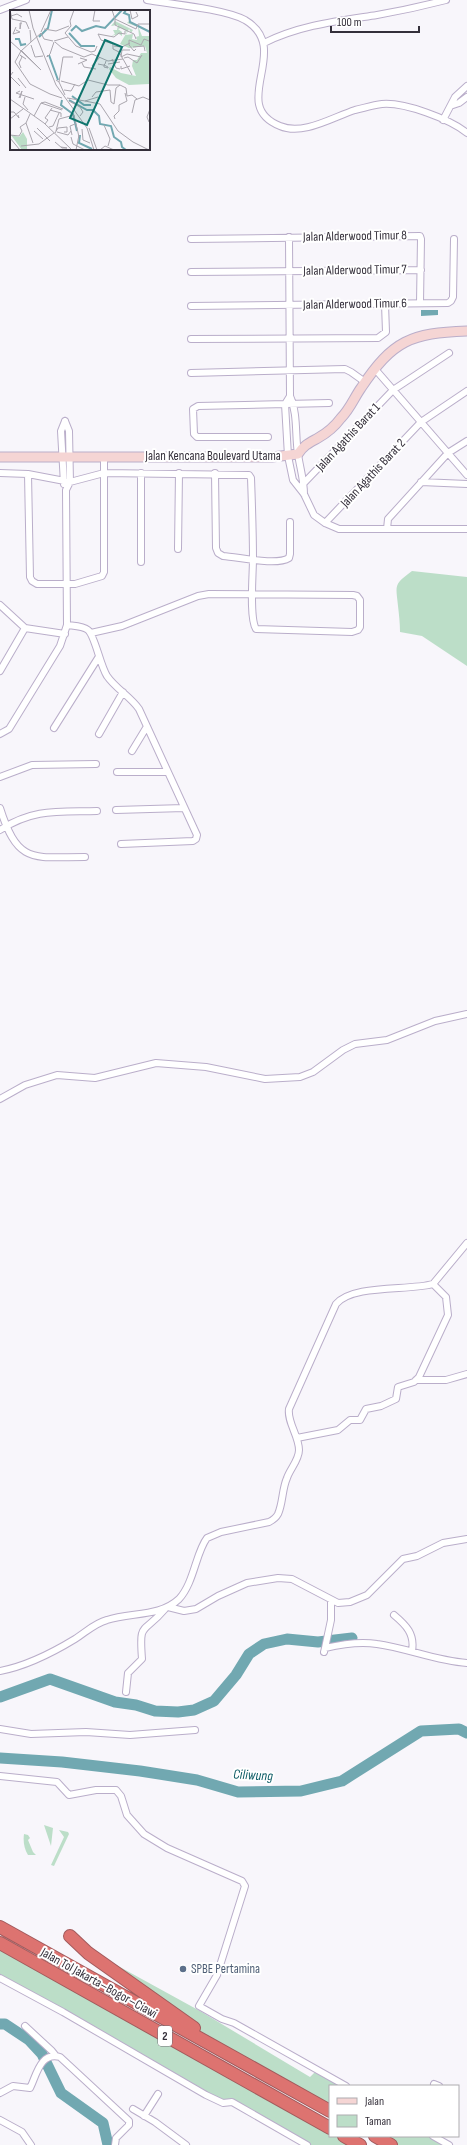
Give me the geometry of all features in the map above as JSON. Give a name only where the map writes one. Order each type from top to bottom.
[{"type":"highway","name":"Jalan Tol Jakarta–Bogor–Ciawi","points":[[0,1926],[329,2110]]},
{"type":"highway","points":[[70,1936],[88,1953],[211,2040],[223,2052]]},
{"type":"highway","name":"Jalan Tol Jakarta–Bogor–Ciawi","points":[[0,1943],[329,2127]]},
{"type":"highway","points":[[346,2137],[360,2145]]},
{"type":"highway","points":[[377,2137],[391,2145]]},
{"type":"street","points":[[0,10],[26,0]]},
{"type":"street","points":[[147,0],[231,14],[245,20],[256,29],[264,43],[264,61],[257,94],[258,105],[262,114],[278,126],[289,129],[304,127],[355,110],[383,104],[401,105],[456,124],[467,133]]},
{"type":"street","points":[[264,43],[296,30],[342,20],[410,9],[446,0]]},
{"type":"street","points":[[443,120],[453,105],[455,97],[467,86]]},
{"type":"street","points":[[453,105],[459,103],[467,96]]},
{"type":"street","name":"Jalan Alderwood Timur 8","points":[[191,239],[420,236],[421,270]]},
{"type":"street","points":[[289,237],[290,396],[293,404],[298,454],[304,484],[304,494]]},
{"type":"street","name":"Jalan Alderwood Timur 6","points":[[191,306],[385,304],[452,301],[454,239]]},
{"type":"street","points":[[420,303],[421,270]]},
{"type":"street","name":"Jalan Alderwood Timur 7","points":[[191,272],[421,270]]},
{"type":"street","points":[[191,339],[378,338],[383,336],[386,332],[385,304]]},
{"type":"street","name":"Jalan Kencana Boulevard Utama","points":[[0,457],[272,457],[298,454],[304,445],[319,438],[333,427],[346,413],[375,368],[404,342],[417,336],[467,331]]},
{"type":"street","name":"Jalan Kencana Boulevard Utama","points":[[445,332],[467,337]]},
{"type":"street","name":"Jalan Agathis Barat 1","points":[[297,488],[304,484],[393,390],[449,353]]},
{"type":"street","points":[[375,368],[467,475]]},
{"type":"street","points":[[191,373],[345,369],[365,382]]},
{"type":"street","name":"Jalan Agathis Barat 2","points":[[325,523],[421,422],[467,391]]},
{"type":"street","points":[[290,396],[285,404],[288,456],[293,480],[297,488],[304,494],[314,515],[325,523],[339,529],[467,529]]},
{"type":"street","points":[[268,436],[197,437],[194,434],[193,409],[195,407],[329,403]]},
{"type":"street","points":[[387,529],[388,519],[421,482],[448,453],[467,441]]},
{"type":"street","points":[[28,474],[30,577],[32,581],[37,584],[75,584],[102,576],[104,572],[104,456]]},
{"type":"street","points":[[0,734],[9,729],[60,646],[65,634],[67,625],[68,584],[66,490],[62,482],[65,457]]},
{"type":"street","points":[[65,457],[70,482],[66,490]]},
{"type":"street","points":[[0,473],[28,474],[62,482],[70,482],[104,473],[214,473],[250,475],[253,559],[253,594],[253,625],[256,630],[352,632],[358,630],[360,627],[360,600],[357,596],[253,594],[209,594],[198,596],[129,623],[91,634]]},
{"type":"street","points":[[141,473],[141,562]]},
{"type":"street","points":[[178,549],[179,473]]},
{"type":"street","points":[[214,473],[216,548],[218,553],[223,556],[285,560],[289,558],[290,522]]},
{"type":"street","points":[[421,482],[467,484]]},
{"type":"street","points":[[0,605],[26,628],[65,634]]},
{"type":"street","points":[[67,625],[84,627],[91,634],[98,658],[107,676],[139,709],[146,728],[197,835],[196,839],[193,841],[121,844]]},
{"type":"street","points":[[0,671],[26,628]]},
{"type":"street","points":[[54,728],[98,658]]},
{"type":"street","points":[[99,734],[123,692]]},
{"type":"street","points":[[132,751],[146,728]]},
{"type":"street","points":[[0,777],[32,765],[96,764]]},
{"type":"street","points":[[117,772],[167,772]]},
{"type":"street","points":[[0,808],[3,828],[29,855],[39,857],[85,857]]},
{"type":"street","points":[[116,810],[184,808]]},
{"type":"street","points":[[3,828],[16,820],[40,812],[97,811]]},
{"type":"street","points":[[0,1099],[25,1085],[57,1075],[95,1078],[156,1063],[206,1067],[265,1080],[300,1077],[313,1072],[343,1050],[355,1044],[387,1040],[435,1021],[467,1014]]},
{"type":"street","points":[[126,1692],[128,1673],[142,1659],[140,1637],[144,1628],[180,1598],[196,1567],[207,1538],[221,1532],[269,1522],[274,1519],[280,1507],[286,1479],[299,1452],[297,1438],[288,1413],[289,1409],[336,1304],[343,1298],[375,1290],[433,1284],[467,1243]]},
{"type":"street","points":[[297,1438],[338,1430],[350,1420],[360,1420],[366,1409],[392,1402],[396,1399],[398,1387],[416,1380],[423,1372],[448,1315],[446,1297],[433,1284]]},
{"type":"street","points":[[416,1380],[427,1382],[446,1380],[467,1374]]},
{"type":"street","points":[[0,1671],[21,1667],[60,1648],[106,1620],[167,1608],[184,1611],[196,1609],[218,1596],[247,1583],[278,1578],[292,1579],[331,1600],[344,1604],[361,1599],[403,1559],[417,1556],[443,1543],[467,1539]]},
{"type":"street","points":[[331,1600],[331,1620],[326,1646],[364,1643],[412,1648],[450,1661],[467,1664]]},
{"type":"street","points":[[394,1615],[409,1629],[412,1648]]},
{"type":"street","points":[[0,1729],[31,1734],[86,1732],[130,1735],[195,1730]]},
{"type":"street","points":[[0,1776],[52,1781],[61,1785],[68,1796],[96,1790],[116,1790],[121,1796],[127,1815],[144,1834],[167,1848],[242,1881],[245,1886],[244,1896],[227,1938],[217,1975],[199,2006],[222,2019],[240,2026],[344,2085]]},
{"type":"street","points":[[0,1978],[63,2012],[206,2095],[223,2103],[232,2102],[307,2145]]},
{"type":"street","points":[[25,2026],[52,2050],[54,2056],[72,2066],[129,2121],[129,2126],[116,2138],[116,2145]]},
{"type":"street","points":[[0,2093],[14,2086],[30,2088],[35,2072],[43,2062],[54,2056]]},
{"type":"street","points":[[144,2116],[158,2094]]},
{"type":"street","points":[[133,2109],[186,2145]]},
{"type":"street","points":[[0,2120],[22,2132],[31,2145]]},
{"type":"street","points":[[437,2137],[449,2145]]},
{"type":"green space","points":[[412,571],[467,577],[467,666],[422,636],[400,632],[397,586],[402,579]]},
{"type":"green space","points":[[44,1825],[53,1828],[51,1846]]},
{"type":"green space","points":[[59,1830],[68,1832],[69,1834],[54,1866],[51,1865],[64,1837]]},
{"type":"green space","points":[[24,1834],[28,1835],[30,1838],[28,1840],[33,1852],[36,1855],[28,1855],[24,1845]]},
{"type":"green space","points":[[0,1943],[329,2127],[329,2137],[346,2137],[360,2145],[307,2145],[232,2102],[227,2103],[0,1978]]},
{"type":"green space","points":[[109,1961],[200,2011],[310,2077],[317,2070],[344,2085],[329,2085],[329,2111],[223,2052]]},
{"type":"green space","points":[[376,2137],[435,2137],[448,2145],[391,2145]]},
{"type":"water","points":[[421,310],[438,310],[438,315],[421,316]]},
{"type":"waterway","points":[[0,1697],[50,1679],[115,1702],[136,1705],[155,1711],[178,1712],[194,1710],[214,1701],[236,1675],[249,1654],[264,1644],[287,1639],[318,1642],[352,1638]]},
{"type":"waterway","name":"Ciliwung","points":[[0,1758],[62,1762],[140,1771],[197,1780],[238,1792],[301,1791],[342,1781],[421,1731],[459,1729],[467,1733]]},
{"type":"waterway","points":[[0,2024],[5,2024],[29,2040],[42,2054],[61,2093],[103,2123],[108,2145]]},
{"type":"place","name":"SPBE Pertamina","points":[[183,1969]]}]
